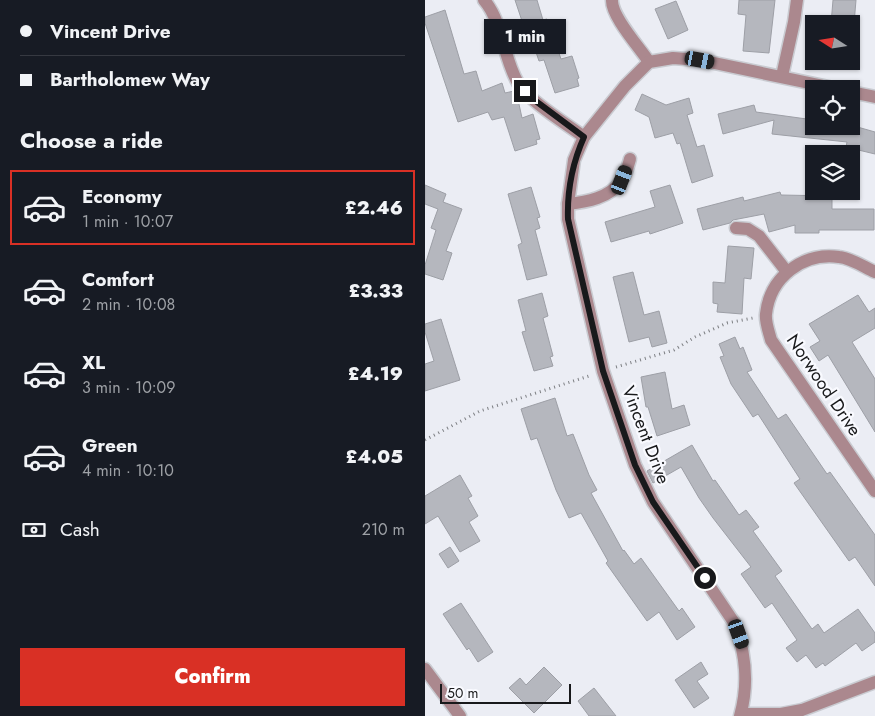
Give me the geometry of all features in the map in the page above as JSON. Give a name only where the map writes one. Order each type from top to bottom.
[{"type":"street","points":[[484,0],[489,5],[509,64],[518,84],[533,99],[584,137]]},
{"type":"street","points":[[612,0],[612,5],[618,18],[649,62],[673,58],[700,60],[805,81]]},
{"type":"street","points":[[782,76],[797,0]]},
{"type":"street","name":"Vincent Drive","points":[[649,62],[625,86],[584,137],[574,160],[568,204],[568,219],[603,371],[635,465],[653,502],[735,624],[742,644],[747,668],[746,692],[740,715]]},
{"type":"street","points":[[860,94],[875,97]]},
{"type":"street","points":[[568,204],[586,202],[612,192],[622,180],[630,159]]},
{"type":"street","points":[[736,228],[748,228],[759,236],[787,272]]},
{"type":"street","name":"Norwood Drive","points":[[875,272],[842,257],[822,256],[806,259],[787,272],[771,292],[766,315],[771,340],[875,491]]},
{"type":"street","points":[[425,669],[460,716]]},
{"type":"street","points":[[740,715],[781,714],[802,710],[875,682]]},
{"type":"building","points":[[515,0],[537,0],[543,20],[547,19],[561,59],[572,56],[579,78],[577,79],[579,86],[555,93],[544,60],[539,61],[525,20],[522,21]]},
{"type":"building","points":[[739,0],[775,0],[769,53],[743,51],[746,15],[738,14]]},
{"type":"building","points":[[833,0],[856,0],[855,15],[832,15]]},
{"type":"building","points":[[676,1],[688,30],[668,39],[655,9]]},
{"type":"building","points":[[445,10],[464,74],[476,71],[482,91],[502,83],[505,93],[514,91],[517,95],[522,118],[533,114],[540,139],[536,140],[537,144],[515,151],[504,117],[492,120],[488,112],[458,122],[425,23],[425,17]]},
{"type":"building","points":[[642,94],[666,105],[689,98],[693,113],[687,115],[697,147],[704,145],[713,176],[692,183],[680,143],[677,144],[673,133],[655,138],[649,117],[635,110]]},
{"type":"building","points":[[754,105],[756,112],[805,119],[805,135],[860,135],[860,128],[875,132],[875,154],[860,150],[860,145],[846,145],[847,142],[772,134],[774,120],[723,134],[718,114]]},
{"type":"building","points":[[425,185],[446,194],[443,202],[462,209],[446,251],[452,253],[443,280],[425,274],[425,265],[436,230],[431,228],[438,209],[425,204]]},
{"type":"building","points":[[670,185],[683,223],[650,234],[649,231],[611,242],[605,222],[655,207],[650,191]]},
{"type":"building","points":[[531,187],[540,217],[537,218],[540,228],[535,230],[547,275],[527,280],[518,245],[522,243],[508,194]]},
{"type":"building","points":[[780,192],[781,195],[805,195],[805,200],[832,200],[832,209],[874,209],[874,230],[819,230],[819,233],[795,233],[795,225],[769,232],[764,214],[733,220],[730,223],[703,230],[697,209],[743,197],[744,201]]},
{"type":"building","points":[[728,246],[754,248],[751,279],[744,278],[742,314],[717,312],[718,304],[713,303],[713,282],[725,283]]},
{"type":"building","points":[[633,272],[644,315],[659,311],[667,343],[652,347],[649,337],[629,342],[613,277]]},
{"type":"building","points":[[542,293],[548,316],[543,318],[553,356],[550,357],[553,366],[534,371],[522,332],[526,331],[518,300]]},
{"type":"building","points":[[858,295],[869,312],[875,308],[875,328],[852,342],[875,379],[875,432],[828,355],[819,361],[810,347],[820,341],[809,324]]},
{"type":"building","points":[[441,319],[460,380],[425,391],[425,364],[434,361],[425,332],[425,324]]},
{"type":"building","points":[[735,337],[740,349],[743,347],[752,370],[747,372],[778,419],[786,414],[827,474],[830,472],[875,535],[875,586],[855,557],[849,561],[794,483],[800,479],[758,414],[753,417],[731,384],[720,357],[724,356],[719,344]]},
{"type":"building","points":[[665,372],[672,409],[684,405],[690,425],[657,436],[648,407],[646,407],[641,377]]},
{"type":"building","points":[[555,398],[567,436],[573,434],[597,490],[591,493],[623,551],[634,564],[641,558],[679,611],[682,608],[695,627],[677,640],[659,612],[647,621],[606,563],[608,561],[581,513],[569,518],[556,490],[537,438],[531,440],[521,409]]},
{"type":"building","points":[[692,445],[713,481],[715,480],[739,515],[746,510],[759,527],[753,531],[782,571],[775,576],[812,629],[818,624],[824,633],[858,609],[875,633],[875,642],[862,651],[856,643],[825,666],[823,663],[816,668],[806,655],[797,662],[786,648],[797,640],[772,603],[765,608],[741,574],[751,567],[699,498],[681,467],[653,483],[647,471]]},
{"type":"building","points":[[460,475],[472,496],[468,498],[478,516],[469,522],[480,541],[460,552],[438,516],[425,524],[425,496]]},
{"type":"building","points":[[450,547],[459,561],[448,568],[439,554]]},
{"type":"building","points":[[461,603],[493,652],[478,662],[469,648],[467,650],[443,614]]},
{"type":"building","points":[[701,662],[708,674],[697,681],[709,698],[694,708],[675,680]]},
{"type":"building","points":[[544,667],[562,685],[534,713],[509,688],[520,678],[526,685]]},
{"type":"building","points":[[594,688],[616,716],[589,716],[578,701]]},
{"type":"route","points":[[525,91],[584,137],[574,160],[568,204],[568,219],[603,371],[635,465],[653,502],[705,578]]}]
